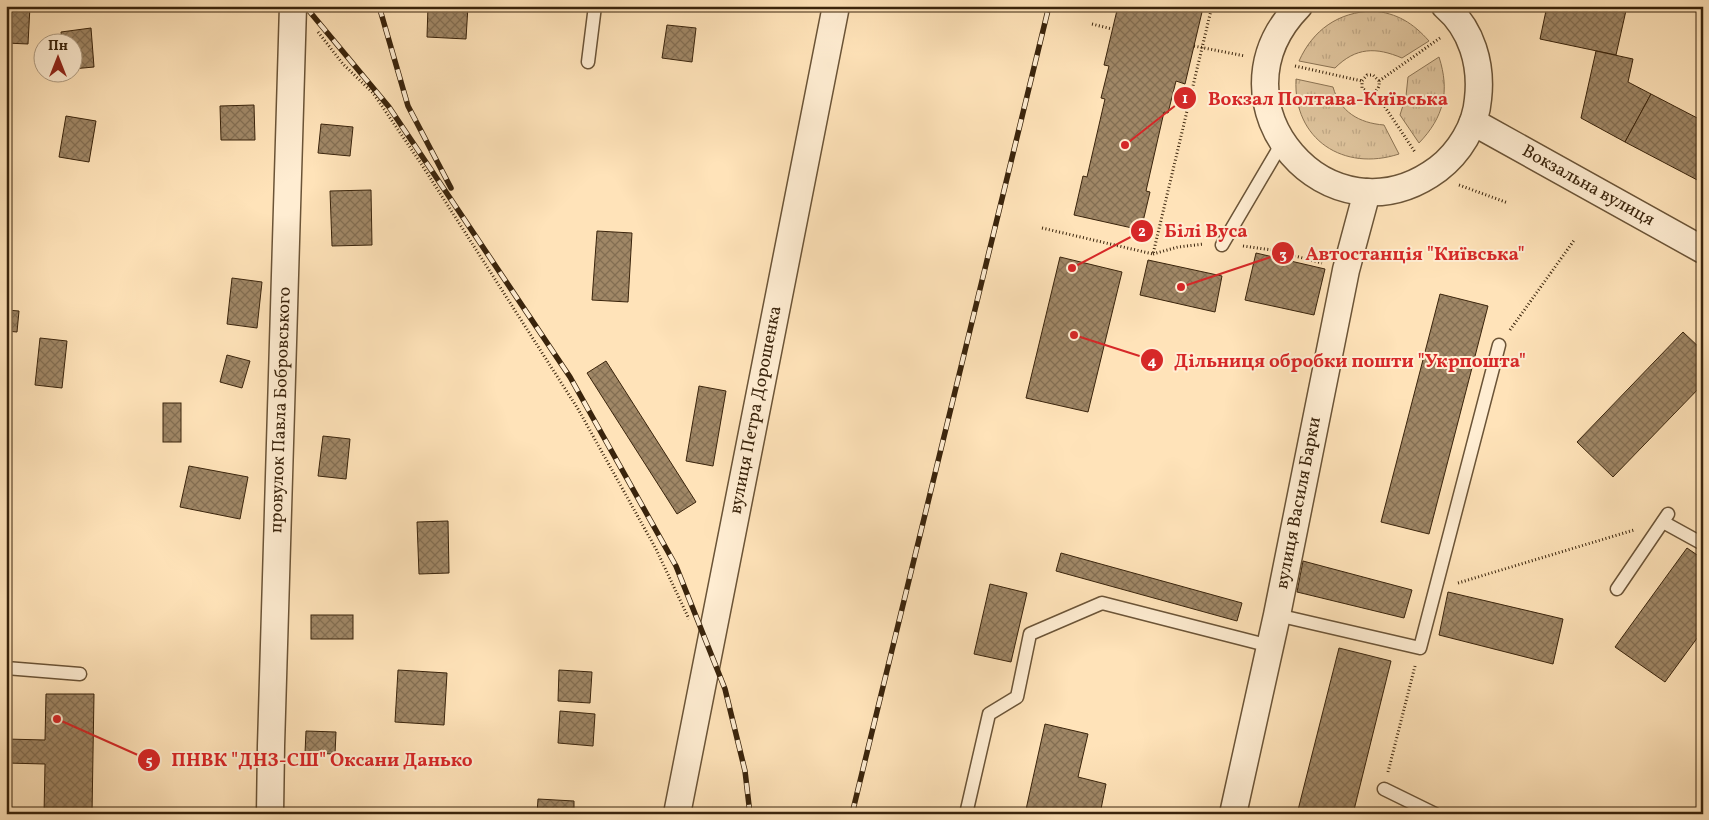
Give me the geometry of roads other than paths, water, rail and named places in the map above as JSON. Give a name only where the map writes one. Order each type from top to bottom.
[{"type":"street","name":"провулок Павла Бобровського","points":[[270,814],[292,6]]},
{"type":"street","name":"вулиця Петра Дорошенка","points":[[677,814],[836,6]]},
{"type":"street","points":[[1299,6],[1285,23],[1274,41],[1268,61],[1265,78],[1268,112],[1282,142],[1304,168],[1334,185],[1367,192],[1400,188],[1430,175],[1445,164],[1456,152],[1473,122],[1478,105],[1479,71],[1470,39],[1453,15]]},
{"type":"street","name":"Вокзальна вулиця","points":[[1473,122],[1703,250]]},
{"type":"street","name":"вулиця Василя Барки","points":[[1233,814],[1277,615],[1346,270],[1367,192]]},
{"type":"lane","points":[[588,62],[595,6]]},
{"type":"lane","points":[[1222,245],[1282,142]]},
{"type":"lane","points":[[1277,615],[1420,648],[1499,345]]},
{"type":"lane","points":[[1617,589],[1665,518],[1703,544]]},
{"type":"lane","points":[[966,814],[989,714],[1017,697],[1030,634],[1102,603],[1270,646]]},
{"type":"lane","points":[[6,668],[80,674]]},
{"type":"lane","points":[[1384,789],[1435,814]]},
{"type":"railway","points":[[305,6],[389,107],[570,377],[676,566],[725,689],[745,771],[750,814]]},
{"type":"railway","points":[[379,6],[408,106],[451,188]]},
{"type":"railway","points":[[852,814],[1049,6]]},
{"type":"place","name":"Вокзал Полтава-Київська","points":[[1125,145]]},
{"type":"place","name":"Білі Вуса","points":[[1072,268]]},
{"type":"place","name":"Автостанція \"Київська\"","points":[[1181,287]]},
{"type":"place","name":"Дільниця обробки пошти \"Укрпошта\"","points":[[1074,335]]},
{"type":"place","name":"ПНВК \"ДНЗ-СШ\" Оксани Данько","points":[[57,719]]}]
